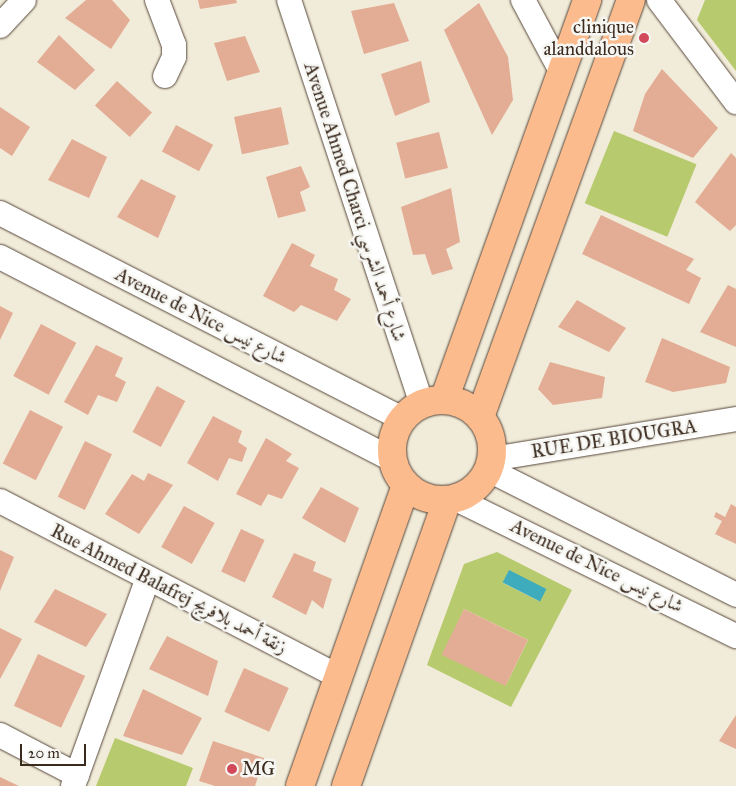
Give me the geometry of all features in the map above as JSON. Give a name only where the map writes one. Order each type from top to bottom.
[{"type":"main road","points":[[423,408],[470,408],[480,417],[489,431],[490,464],[480,484],[452,500],[431,499],[406,485],[393,460],[396,432],[423,408],[561,72],[587,0]]},
{"type":"main road","points":[[480,417],[631,0]]},
{"type":"main road","points":[[300,786],[406,485]]},
{"type":"main road","points":[[346,786],[452,500]]},
{"type":"street","points":[[0,26],[24,0]]},
{"type":"street","points":[[157,0],[174,46],[165,76]]},
{"type":"street","name":"Avenue Ahmed Charci شارع أحمد الشرسي","points":[[289,0],[423,408]]},
{"type":"street","points":[[523,0],[561,72]]},
{"type":"street","points":[[660,0],[736,102]]},
{"type":"street","name":"Avenue de Nice شارع نيس","points":[[0,213],[423,408]]},
{"type":"street","points":[[0,257],[393,460]]},
{"type":"street","name":"RUE DE BIOUGRA","points":[[490,464],[736,419]]},
{"type":"street","name":"Avenue de Nice شارع نيس","points":[[490,464],[736,595]]},
{"type":"street","name":"Avenue de Nice شارع نيس","points":[[452,500],[736,636]]},
{"type":"street","name":"Rue Ahmed Balafrej زنقة أحمد بلافريج","points":[[0,501],[339,677]]},
{"type":"street","points":[[0,735],[75,781],[148,578]]},
{"type":"green space","points":[[705,0],[736,0],[736,71],[697,20]]},
{"type":"green space","points":[[614,131],[697,164],[667,237],[585,203]]},
{"type":"green space","points":[[497,552],[572,590],[511,707],[427,665],[464,564]],"holes":[[[509,571],[545,589],[539,601],[503,583]],[[464,609],[528,640],[506,685],[443,655]]]},
{"type":"green space","points":[[115,738],[193,768],[186,786],[96,786]]},
{"type":"water","points":[[509,570],[546,589],[540,602],[503,582]]},
{"type":"building","points":[[86,0],[112,0],[130,20],[111,49],[65,18]]},
{"type":"building","points":[[198,0],[236,0],[237,3],[200,9]]},
{"type":"building","points":[[394,3],[409,41],[364,54],[351,11]]},
{"type":"building","points":[[479,3],[508,57],[513,100],[492,135],[444,30]]},
{"type":"building","points":[[59,35],[95,70],[75,90],[37,62]]},
{"type":"building","points":[[245,36],[260,72],[227,81],[214,43]]},
{"type":"building","points":[[421,61],[430,102],[395,116],[381,74]]},
{"type":"building","points":[[662,69],[718,128],[693,158],[633,131],[645,94]]},
{"type":"building","points":[[117,81],[152,112],[130,137],[95,106]]},
{"type":"building","points":[[0,107],[30,127],[12,156],[0,148]]},
{"type":"building","points":[[281,107],[289,144],[242,154],[234,117]]},
{"type":"building","points":[[176,125],[213,145],[199,171],[162,151]]},
{"type":"building","points":[[439,132],[448,168],[405,179],[396,143]]},
{"type":"building","points":[[72,139],[107,157],[89,198],[48,180]]},
{"type":"building","points":[[731,153],[736,158],[736,225],[730,231],[695,202]]},
{"type":"building","points":[[301,166],[310,187],[300,192],[306,211],[278,218],[266,177]]},
{"type":"building","points":[[141,179],[176,196],[158,238],[117,217]]},
{"type":"building","points":[[451,188],[460,242],[446,249],[453,269],[432,275],[425,254],[413,255],[401,207]]},
{"type":"building","points":[[601,215],[694,259],[686,270],[701,278],[689,304],[582,254]]},
{"type":"building","points":[[292,243],[315,255],[310,266],[338,279],[334,290],[351,299],[337,321],[301,305],[294,312],[263,296]]},
{"type":"building","points":[[728,285],[736,289],[736,347],[700,332]]},
{"type":"building","points":[[577,300],[626,328],[609,352],[558,327]]},
{"type":"building","points":[[0,306],[13,313],[0,340]]},
{"type":"building","points":[[41,324],[76,343],[49,395],[13,376]]},
{"type":"building","points":[[662,338],[730,367],[726,383],[673,392],[645,382]]},
{"type":"building","points":[[96,345],[123,358],[115,376],[126,382],[117,402],[98,395],[88,415],[64,402]]},
{"type":"building","points":[[550,362],[605,377],[602,398],[553,405],[538,389]]},
{"type":"building","points":[[157,386],[185,401],[161,447],[133,432]]},
{"type":"building","points":[[30,410],[63,427],[36,480],[3,463]]},
{"type":"building","points":[[213,416],[242,431],[238,442],[247,448],[242,462],[229,458],[218,481],[187,463]]},
{"type":"building","points":[[266,438],[292,454],[286,461],[299,468],[282,499],[268,494],[261,506],[236,494]]},
{"type":"building","points":[[85,441],[112,454],[85,510],[58,497]]},
{"type":"building","points":[[148,473],[173,485],[139,534],[105,514],[132,474],[144,481]]},
{"type":"building","points":[[321,487],[359,508],[345,543],[302,518]]},
{"type":"building","points":[[731,504],[736,507],[736,544],[715,534],[722,521],[714,517],[716,512],[725,517]]},
{"type":"building","points":[[184,506],[215,523],[192,564],[161,547]]},
{"type":"building","points":[[241,529],[265,540],[245,583],[221,572]]},
{"type":"building","points":[[0,550],[14,557],[0,591]]},
{"type":"building","points":[[294,553],[316,562],[313,571],[332,579],[323,609],[312,600],[306,615],[272,597]]},
{"type":"building","points":[[55,589],[107,614],[86,647],[34,622]]},
{"type":"building","points":[[464,609],[528,640],[505,686],[442,655]]},
{"type":"building","points":[[0,628],[22,639],[0,679]]},
{"type":"building","points":[[167,636],[218,661],[208,696],[149,669]]},
{"type":"building","points":[[38,654],[85,676],[61,728],[14,706]]},
{"type":"building","points":[[244,668],[289,688],[269,732],[224,712]]},
{"type":"building","points":[[143,689],[202,718],[182,755],[123,736]]},
{"type":"building","points":[[736,715],[736,749],[719,741]]},
{"type":"building","points":[[213,741],[264,758],[255,786],[215,786],[199,781]]},
{"type":"building","points":[[0,777],[19,786],[0,786]]},
{"type":"place","name":"clinique alanddalous","points":[[644,38]]},
{"type":"place","name":"MG","points":[[232,769]]}]
